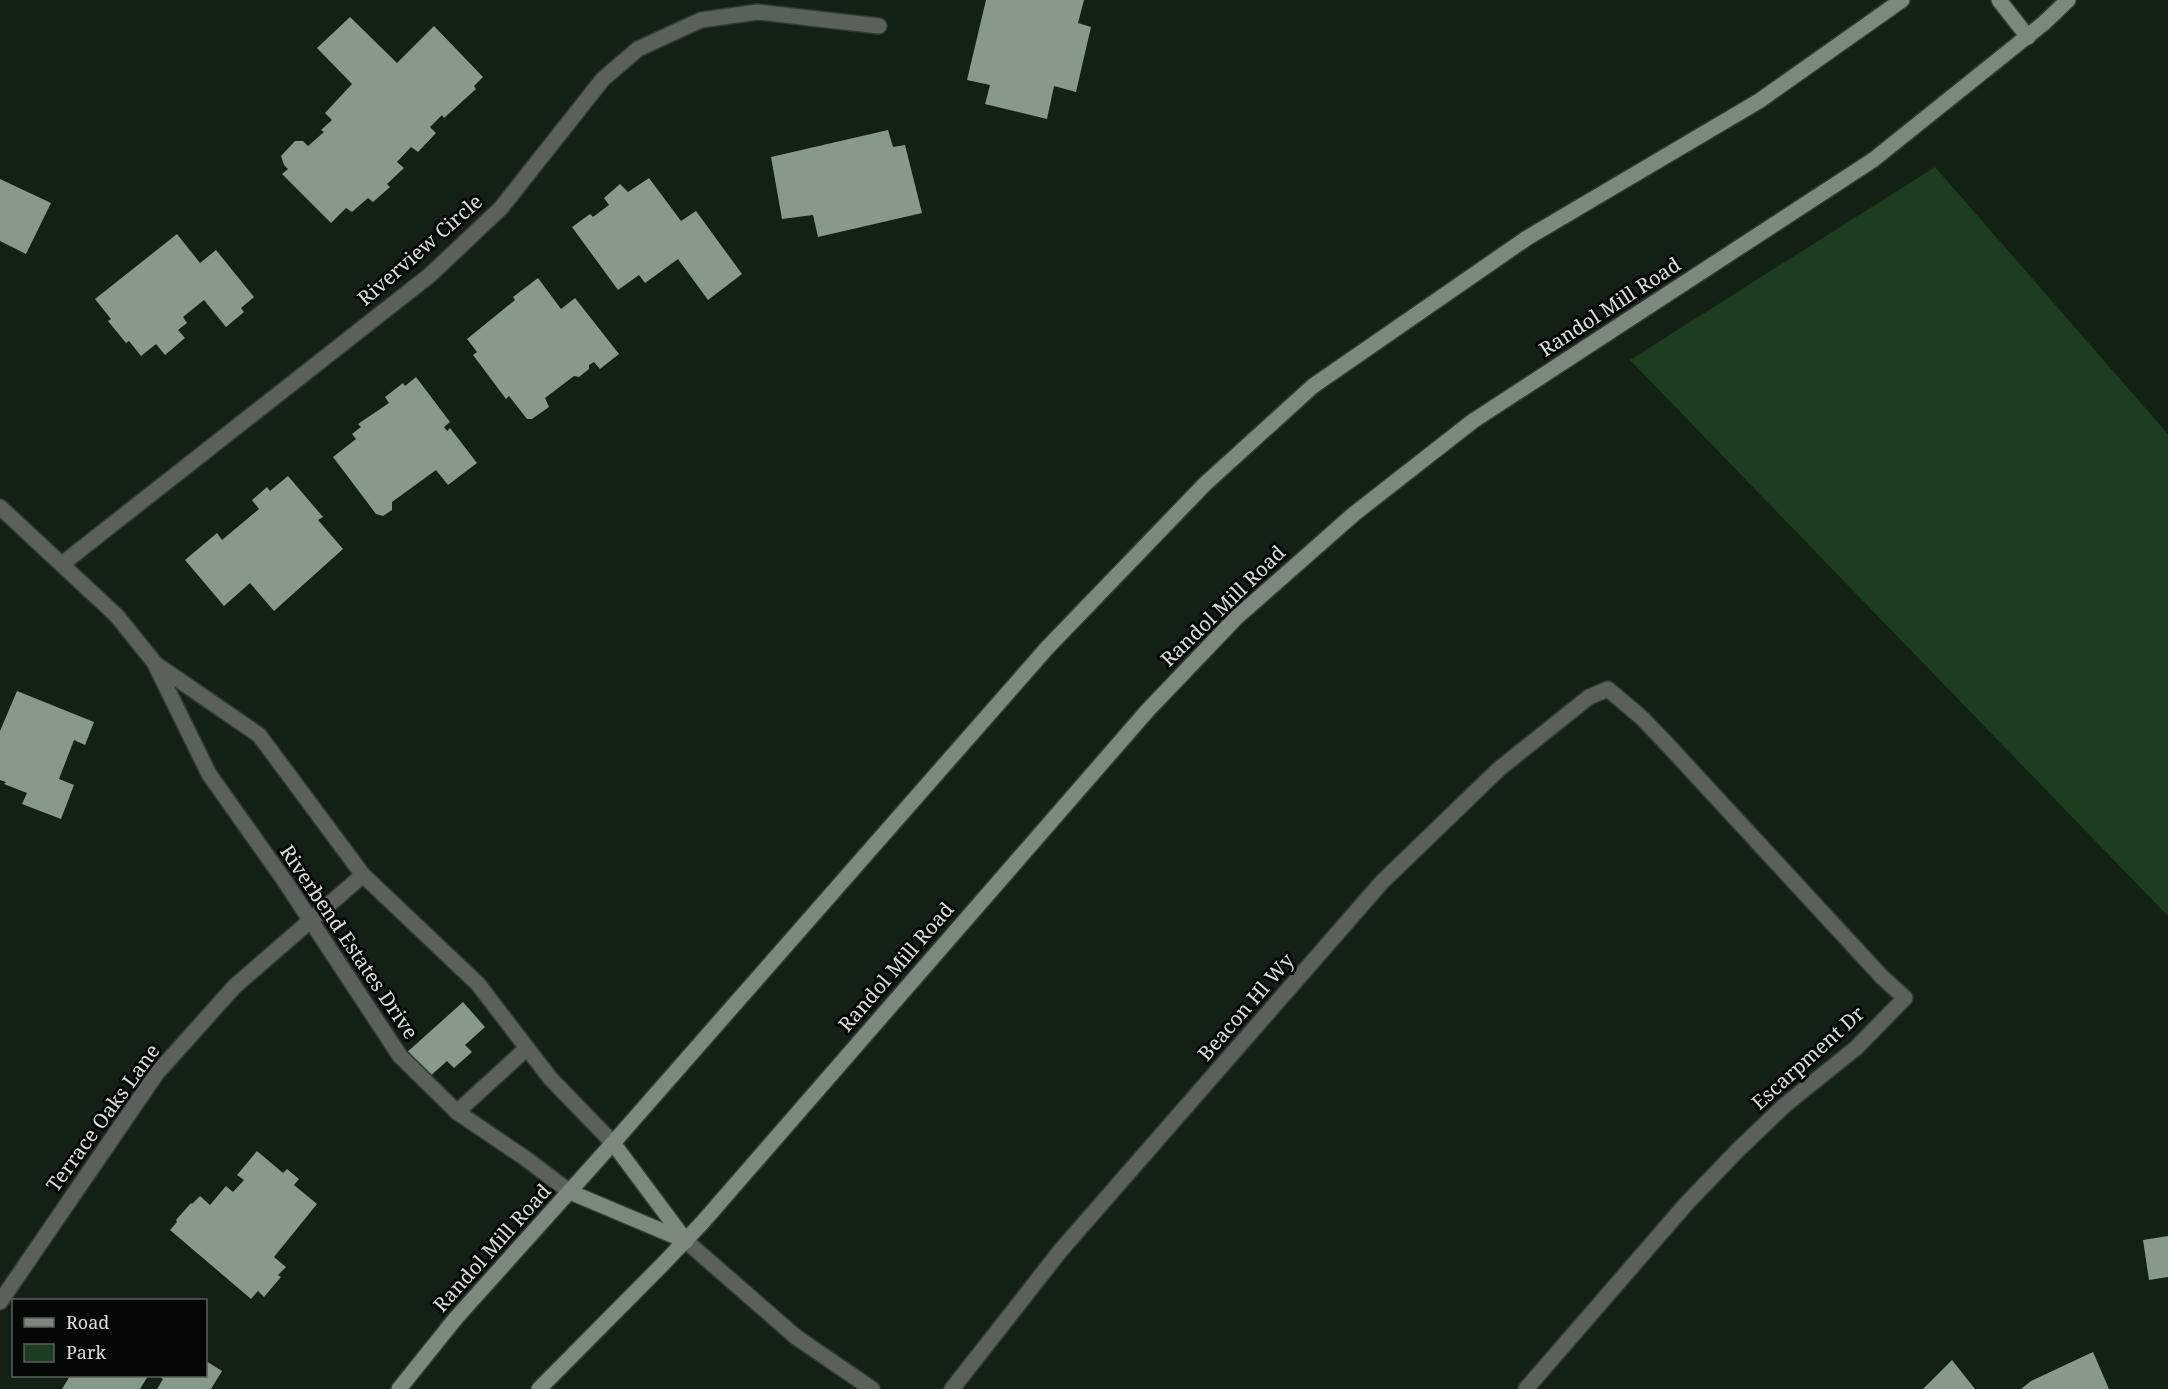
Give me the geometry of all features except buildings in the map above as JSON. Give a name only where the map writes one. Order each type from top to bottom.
[{"type":"main road","name":"Randol Mill Road","points":[[399,1389],[456,1318],[570,1192],[1047,648],[1205,484],[1313,386],[1527,238],[1759,101],[1902,0]]},
{"type":"main road","points":[[1999,0],[2028,37]]},
{"type":"main road","name":"Randol Mill Road","points":[[539,1389],[686,1241],[1148,710],[1237,616],[1354,514],[1473,421],[1873,160],[2028,37],[2068,0]]},
{"type":"main road","points":[[613,1143],[686,1241]]},
{"type":"main road","points":[[570,1192],[686,1241]]},
{"type":"street","name":"Riverview Circle","points":[[62,564],[430,275],[501,208],[603,79],[638,49],[701,20],[759,12],[879,26]]},
{"type":"street","name":"Riverbend Estates Drive","points":[[0,507],[117,616],[154,663],[209,774],[284,879],[400,1056],[457,1112],[570,1192]]},
{"type":"street","name":"Riverbend Estates Drive","points":[[154,663],[259,735],[363,875],[478,984],[550,1078],[613,1143]]},
{"type":"street","name":"Beacon Hl Wy","points":[[952,1389],[1062,1250],[1382,882],[1499,769],[1589,697],[1608,689]]},
{"type":"street","name":"Escarpment Dr","points":[[1526,1389],[1687,1203],[1738,1150],[1785,1105],[1862,1042],[1905,998],[1882,977],[1666,742],[1608,689]]},
{"type":"street","name":"Terrace Oaks Lane","points":[[0,1302],[157,1073],[235,986],[363,875]]},
{"type":"street","points":[[457,1112],[527,1048]]},
{"type":"street","points":[[686,1241],[796,1337],[872,1389]]},
{"type":"green space","points":[[1935,167],[2168,434],[2168,916],[1630,360]]}]
